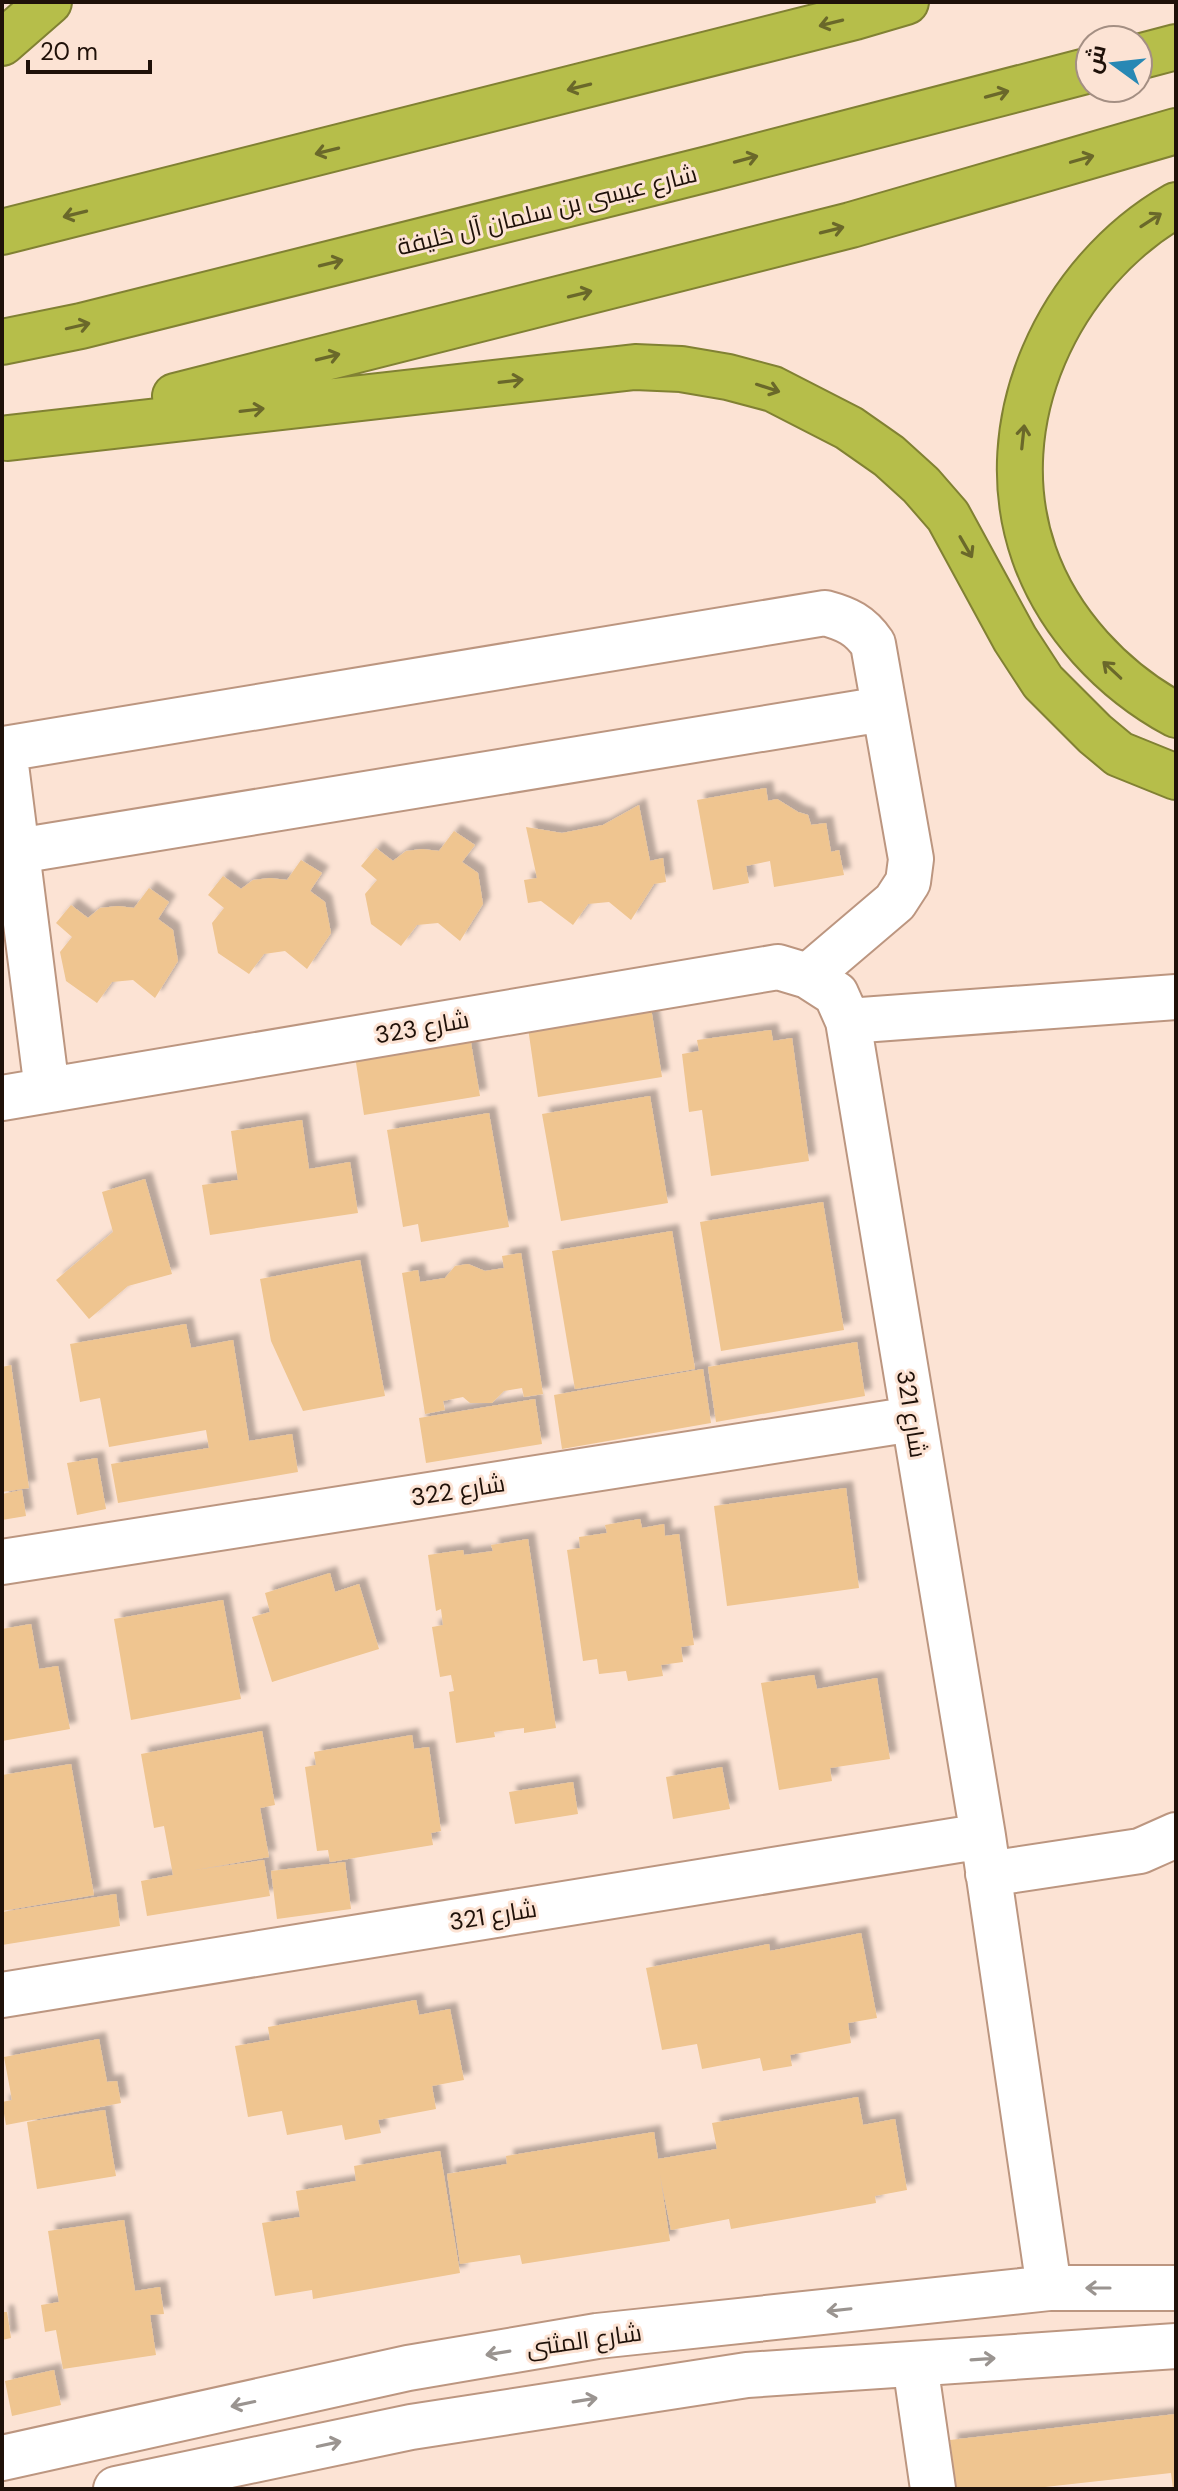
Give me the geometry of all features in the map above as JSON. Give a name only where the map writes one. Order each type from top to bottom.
[{"type":"highway","points":[[2,43],[49,2]]},
{"type":"highway","points":[[2,232],[906,2]]},
{"type":"highway","points":[[1154,53],[1176,47]]},
{"type":"highway","name":"شارع عيسى بن سلمان آل خليفة","points":[[2,342],[81,326],[666,180],[1074,74]]},
{"type":"highway","points":[[5,439],[851,225],[1176,131]]},
{"type":"highway","points":[[1176,205],[1140,227],[1108,256],[1060,321],[1046,349],[1027,408],[1021,470],[1027,527],[1034,553],[1055,597],[1109,669],[1176,715]]},
{"type":"highway","points":[[5,439],[635,367],[681,369],[773,389],[849,428],[889,456],[921,485],[948,516],[1015,639],[1043,682],[1119,754],[1176,777]]},
{"type":"street","points":[[47,1090],[17,963],[18,851],[4,749],[825,613],[863,629],[873,644],[911,859],[908,882],[831,997]]},
{"type":"street","points":[[18,851],[883,709]]},
{"type":"street","name":"شارع 323","points":[[2,1098],[778,967],[831,997],[1176,997]]},
{"type":"street","name":"شارع 321","points":[[831,997],[913,1419],[986,1855],[1049,2288]]},
{"type":"street","name":"شارع 322","points":[[2,1562],[913,1419]]},
{"type":"street","name":"شارع 321","points":[[2,1995],[986,1855],[1140,1851],[1176,1835]]},
{"type":"street","name":"شارع المثنى","points":[[2,2458],[408,2368],[597,2336],[1049,2288],[1176,2288]]},
{"type":"street","points":[[116,2489],[411,2427],[747,2375],[1176,2346]]},
{"type":"street","points":[[915,2364],[933,2489]]},
{"type":"building","points":[[766,788],[768,801],[777,799],[808,815],[811,825],[826,823],[831,852],[839,850],[844,875],[774,887],[770,861],[746,866],[749,883],[713,890],[697,800]]},
{"type":"building","points":[[639,805],[650,861],[663,858],[666,882],[654,884],[631,920],[609,902],[588,904],[573,925],[541,901],[528,903],[524,880],[537,878],[526,827],[562,833],[603,825]]},
{"type":"building","points":[[454,831],[475,845],[462,862],[478,873],[483,904],[460,941],[438,923],[417,925],[401,946],[371,924],[365,894],[377,880],[361,866],[376,848],[393,861],[406,851],[439,851]]},
{"type":"building","points":[[301,860],[322,873],[310,891],[325,902],[331,933],[307,969],[285,951],[264,954],[249,974],[218,953],[212,923],[224,908],[208,895],[223,876],[241,889],[253,880],[287,880]]},
{"type":"building","points":[[149,888],[169,902],[158,919],[173,930],[178,961],[155,998],[133,980],[112,982],[97,1003],[66,981],[60,952],[72,937],[56,923],[71,905],[88,918],[100,908],[134,908]]},
{"type":"building","points":[[651,1008],[662,1077],[538,1097],[528,1028]]},
{"type":"building","points":[[771,1030],[773,1041],[792,1038],[809,1161],[711,1176],[702,1110],[689,1112],[682,1054],[699,1051],[697,1040]]},
{"type":"building","points":[[470,1037],[480,1096],[364,1115],[355,1056]]},
{"type":"building","points":[[650,1096],[668,1203],[561,1221],[542,1114]]},
{"type":"building","points":[[489,1113],[509,1227],[421,1242],[418,1224],[403,1227],[387,1130]]},
{"type":"building","points":[[302,1120],[309,1169],[350,1162],[358,1213],[210,1235],[202,1185],[238,1180],[231,1131]]},
{"type":"building","points":[[145,1179],[172,1274],[128,1286],[89,1319],[56,1280],[113,1232],[102,1192]]},
{"type":"building","points":[[823,1202],[844,1330],[721,1351],[700,1222]]},
{"type":"building","points":[[672,1231],[695,1369],[575,1389],[552,1251]]},
{"type":"building","points":[[521,1253],[543,1394],[524,1397],[522,1388],[504,1391],[492,1403],[470,1403],[463,1397],[443,1401],[445,1410],[425,1414],[402,1273],[418,1270],[420,1282],[445,1278],[455,1266],[468,1264],[485,1271],[504,1268],[502,1256]]},
{"type":"building","points":[[360,1260],[385,1396],[303,1411],[271,1341],[260,1279]]},
{"type":"building","points":[[186,1324],[191,1348],[233,1340],[249,1441],[292,1434],[298,1472],[118,1503],[111,1464],[209,1448],[206,1430],[109,1447],[100,1398],[80,1402],[70,1344]]},
{"type":"building","points":[[857,1342],[865,1396],[716,1422],[708,1367]]},
{"type":"building","points":[[11,1365],[29,1488],[2,1492],[2,1367]]},
{"type":"building","points":[[703,1369],[711,1423],[562,1449],[554,1395]]},
{"type":"building","points":[[535,1399],[542,1444],[426,1463],[419,1418]]},
{"type":"building","points":[[97,1458],[106,1509],[77,1515],[67,1463]]},
{"type":"building","points":[[846,1488],[859,1588],[727,1606],[714,1506]]},
{"type":"building","points":[[22,1490],[26,1516],[2,1520],[2,1494]]},
{"type":"building","points":[[640,1519],[642,1528],[664,1524],[665,1536],[679,1534],[694,1645],[681,1647],[683,1662],[661,1665],[663,1676],[628,1681],[626,1671],[599,1674],[597,1659],[583,1661],[567,1550],[580,1548],[579,1537],[607,1533],[605,1525]]},
{"type":"building","points":[[528,1539],[556,1728],[524,1733],[524,1728],[494,1732],[495,1737],[456,1743],[449,1692],[454,1691],[451,1675],[440,1677],[432,1627],[443,1625],[441,1609],[436,1611],[428,1555],[463,1550],[464,1555],[493,1551],[491,1545]]},
{"type":"building","points":[[330,1573],[335,1592],[359,1584],[379,1649],[272,1682],[252,1617],[270,1612],[265,1593]]},
{"type":"building","points":[[223,1600],[241,1699],[131,1720],[114,1619]]},
{"type":"building","points":[[31,1624],[39,1669],[58,1666],[70,1729],[2,1741],[2,1629]]},
{"type":"building","points":[[814,1675],[817,1689],[877,1678],[890,1759],[830,1768],[832,1781],[779,1790],[761,1683]]},
{"type":"building","points":[[262,1731],[275,1805],[260,1808],[269,1857],[195,1870],[264,1860],[270,1896],[147,1916],[141,1881],[173,1875],[164,1826],[154,1828],[141,1754]]},
{"type":"building","points":[[412,1735],[414,1749],[429,1747],[441,1831],[431,1833],[433,1845],[330,1862],[328,1850],[317,1851],[305,1767],[316,1765],[314,1752]]},
{"type":"building","points":[[71,1764],[94,1895],[2,1911],[2,1775]]},
{"type":"building","points":[[722,1767],[730,1809],[673,1819],[666,1777]]},
{"type":"building","points":[[573,1782],[578,1814],[515,1824],[509,1792]]},
{"type":"building","points":[[345,1862],[351,1909],[277,1919],[271,1871]]},
{"type":"building","points":[[116,1894],[120,1926],[2,1945],[2,1912]]},
{"type":"building","points":[[861,1933],[877,2018],[848,2023],[851,2043],[790,2055],[792,2066],[763,2071],[760,2058],[702,2069],[697,2044],[662,2050],[646,1968],[769,1944],[770,1951]]},
{"type":"building","points":[[416,2000],[419,2015],[450,2009],[464,2080],[432,2086],[436,2109],[378,2120],[381,2133],[345,2140],[342,2125],[287,2135],[282,2111],[248,2117],[235,2046],[270,2040],[268,2027]]},
{"type":"building","points":[[99,2039],[107,2082],[117,2081],[121,2103],[6,2125],[2,2102],[12,2100],[4,2057]]},
{"type":"building","points":[[858,2097],[863,2125],[895,2119],[907,2190],[875,2196],[876,2203],[731,2229],[729,2219],[671,2230],[660,2175],[670,2241],[522,2264],[520,2255],[460,2264],[447,2174],[507,2164],[506,2156],[654,2132],[658,2159],[717,2149],[712,2123]]},
{"type":"building","points":[[105,2110],[116,2176],[37,2189],[27,2122]]},
{"type":"building","points":[[440,2151],[460,2273],[313,2299],[312,2290],[275,2296],[262,2223],[300,2217],[296,2191],[356,2181],[354,2166]]},
{"type":"building","points":[[124,2220],[135,2291],[160,2287],[164,2314],[150,2315],[156,2355],[63,2369],[56,2330],[45,2332],[41,2305],[59,2302],[48,2231]]},
{"type":"building","points":[[2,2312],[7,2312],[11,2338],[2,2340]]},
{"type":"building","points":[[54,2370],[61,2405],[12,2416],[5,2381]]},
{"type":"building","points":[[1176,2414],[1176,2489],[1173,2489],[1171,2473],[1027,2489],[956,2489],[950,2440]]}]
